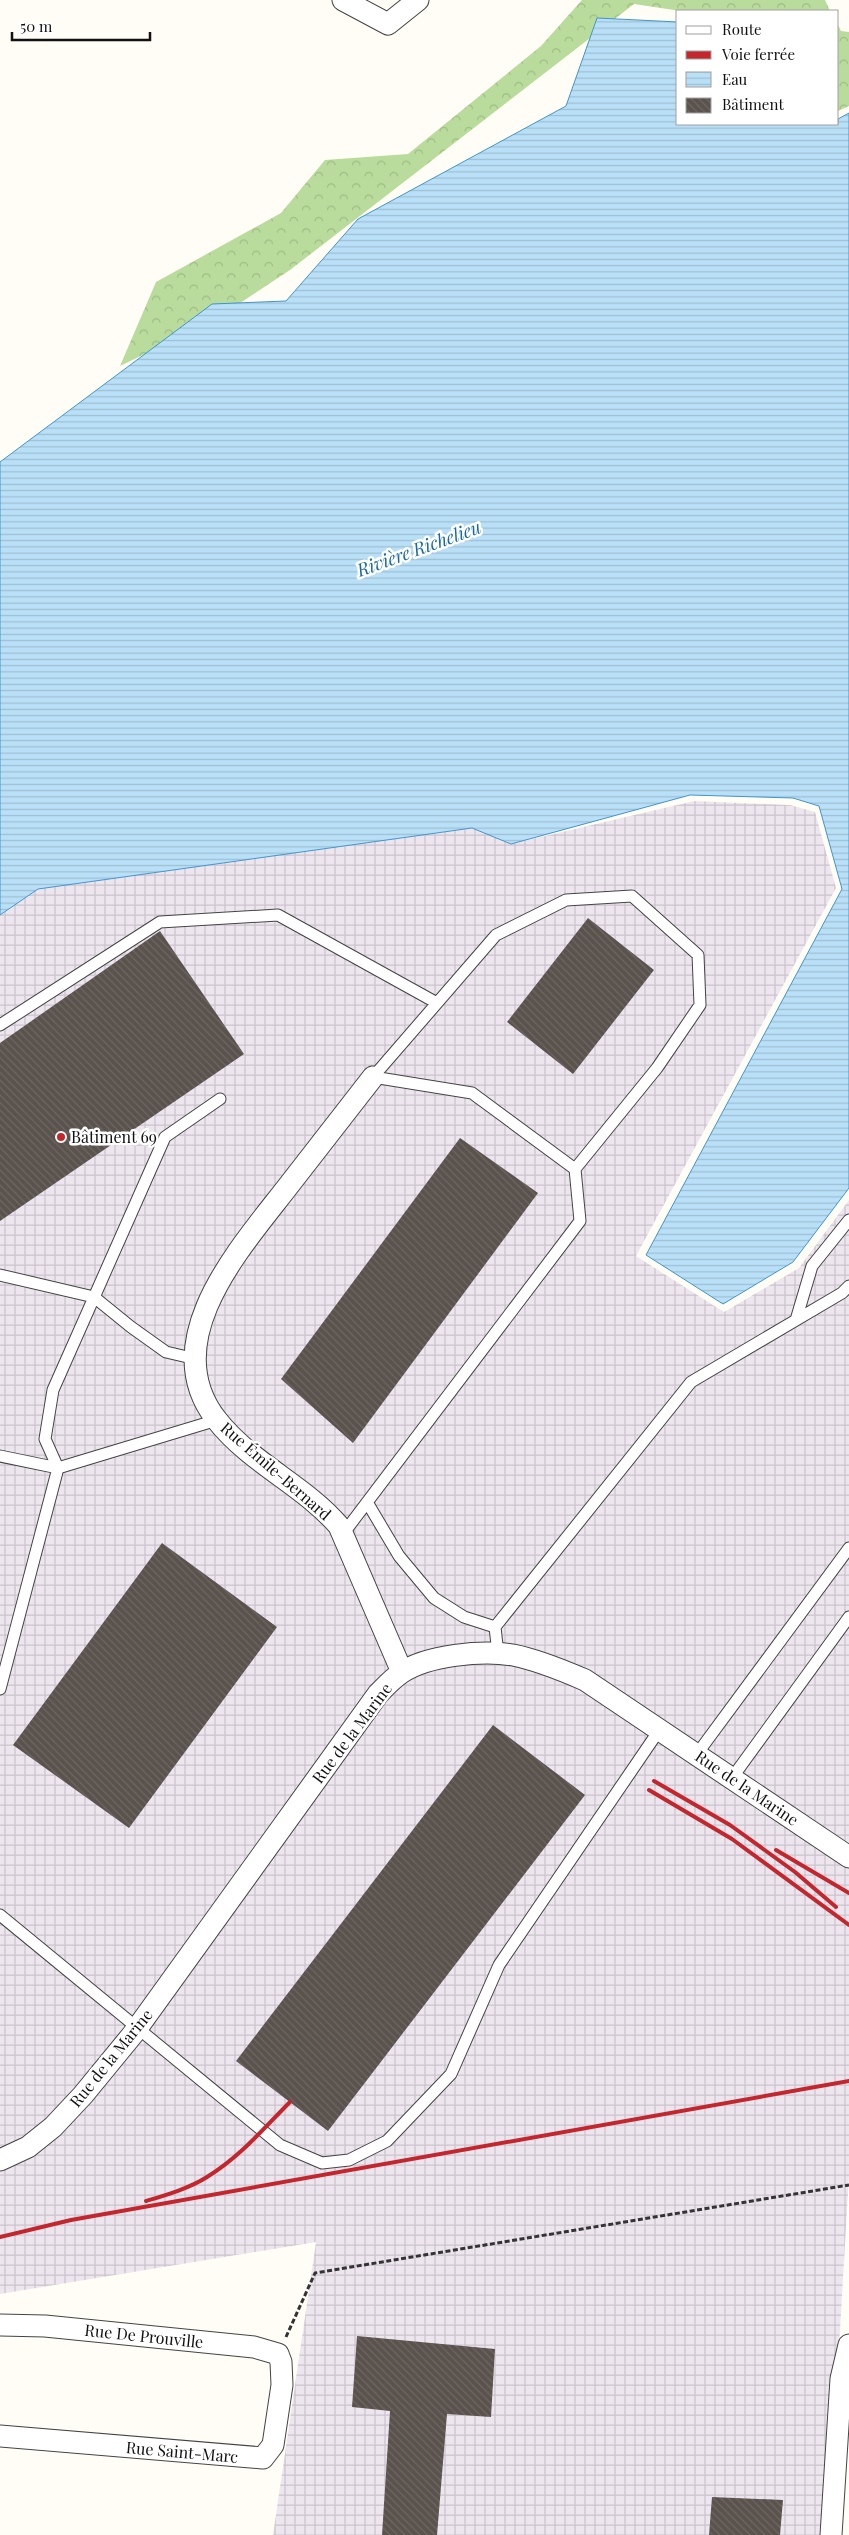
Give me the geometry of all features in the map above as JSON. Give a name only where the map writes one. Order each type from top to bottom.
[{"type":"street","points":[[343,0],[388,24],[418,0]]},
{"type":"street","name":"Rue Émile-Bernard","points":[[373,1077],[229,1264],[203,1315],[197,1336],[196,1359],[199,1383],[205,1401],[217,1420],[250,1453],[328,1513],[343,1534],[402,1672]]},
{"type":"street","name":"Rue de la Marine","points":[[0,2160],[28,2147],[53,2127],[83,2095],[138,2027],[378,1694],[402,1672],[454,1656],[512,1655],[550,1665],[585,1680],[849,1857]]},
{"type":"street","name":"Rue De Prouville","points":[[0,2325],[45,2326],[254,2346],[280,2358]]},
{"type":"street","points":[[831,2535],[842,2379],[849,2346]]},
{"type":"street","name":"Rue Saint-Marc","points":[[0,2436],[262,2458],[269,2453],[274,2445],[282,2385],[280,2358]]},
{"type":"lane","points":[[343,1534],[580,1222],[575,1169],[657,1068],[700,1005],[698,956],[632,896],[566,900],[496,935],[373,1077]]},
{"type":"lane","points":[[0,1025],[160,922],[278,915],[437,1003]]},
{"type":"lane","points":[[373,1077],[472,1094],[575,1169]]},
{"type":"lane","points":[[0,1689],[58,1468],[45,1439],[54,1390],[165,1138],[220,1098]]},
{"type":"lane","points":[[796,1320],[812,1266],[849,1220]]},
{"type":"lane","points":[[0,1274],[94,1297],[131,1328],[166,1352],[196,1359]]},
{"type":"lane","points":[[498,1654],[495,1627],[691,1382],[842,1293],[849,1286]]},
{"type":"lane","points":[[0,1456],[58,1468],[217,1420]]},
{"type":"lane","points":[[367,1502],[398,1556],[434,1598],[464,1617],[495,1627]]},
{"type":"lane","points":[[697,1754],[849,1548]]},
{"type":"lane","points":[[732,1778],[849,1617]]},
{"type":"lane","points":[[0,1915],[280,2145],[322,2163],[349,2160],[387,2141],[451,2074],[499,1965],[660,1729]]},
{"type":"path","points":[[280,2358],[315,2273],[849,2185]]},
{"type":"shaded area","points":[[694,801],[790,805],[815,812],[836,888],[636,1256],[724,1312],[799,1268],[849,1200],[849,2176],[828,2535],[273,2535],[316,2242],[0,2294],[0,915],[37,889],[473,828],[511,844]]},
{"type":"green space","points":[[582,0],[825,0],[830,10],[676,10],[634,4],[290,270],[211,322],[120,366],[156,282],[281,213],[325,160],[408,154],[541,46]]},
{"type":"green space","points":[[839,27],[841,31],[849,32],[849,106],[839,111]]},
{"type":"water","name":"Rivière Richelieu","points":[[597,18],[676,22],[676,125],[839,125],[839,118],[849,113],[849,1188],[793,1262],[723,1304],[646,1255],[842,889],[819,806],[793,798],[690,795],[511,844],[472,828],[38,889],[0,915],[0,462],[212,304],[286,301],[358,219],[566,106]]},
{"type":"building","points":[[588,918],[654,970],[573,1074],[507,1022]]},
{"type":"building","name":"Bâtiment 69","points":[[160,931],[244,1054],[0,1221],[0,1043]]},
{"type":"building","points":[[460,1138],[538,1193],[353,1443],[281,1379]]},
{"type":"building","points":[[162,1543],[277,1627],[129,1828],[13,1745]]},
{"type":"building","points":[[493,1725],[585,1795],[328,2131],[236,2061]]},
{"type":"building","points":[[357,2336],[495,2349],[491,2417],[447,2414],[437,2535],[382,2535],[390,2411],[352,2407]]},
{"type":"building","points":[[712,2497],[783,2500],[780,2535],[709,2535]]},
{"type":"railway","points":[[654,1781],[730,1825],[795,1872],[836,1907]]},
{"type":"railway","points":[[649,1790],[732,1839],[849,1925]]},
{"type":"railway","points":[[776,1850],[849,1893]]},
{"type":"railway","points":[[0,2237],[71,2220],[849,2081]]},
{"type":"railway","points":[[146,2201],[193,2185],[219,2169],[251,2142],[290,2102]]},
{"type":"place","name":"Bâtiment 69","points":[[61,1137]]}]
